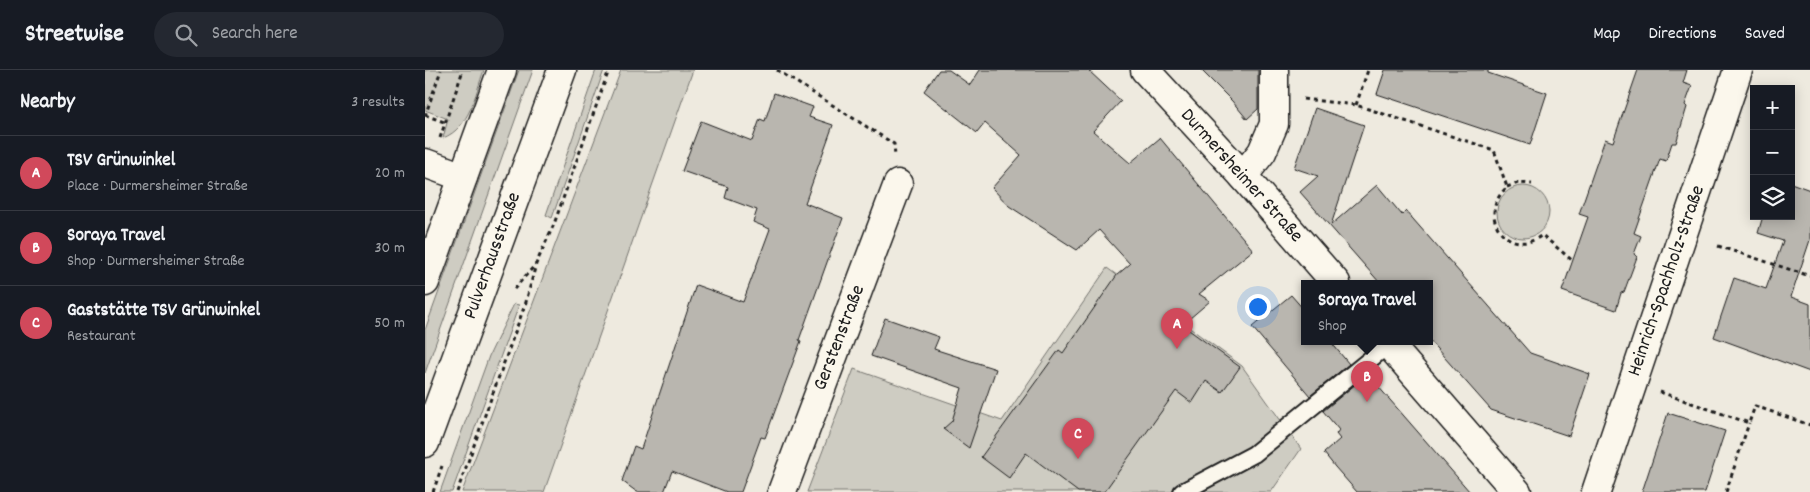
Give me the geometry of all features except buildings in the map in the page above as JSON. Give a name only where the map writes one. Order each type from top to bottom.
[{"type":"street","points":[[425,282],[502,70]]},
{"type":"street","name":"Pulverhausstraße","points":[[425,443],[561,70]]},
{"type":"street","name":"Durmersheimer Straße","points":[[1145,70],[1243,176],[1333,280]]},
{"type":"street","points":[[1243,176],[1262,152],[1274,124],[1275,70]]},
{"type":"street","name":"Heinrich-Spachholz-Straße","points":[[1596,492],[1738,70]]},
{"type":"street","points":[[430,165],[463,177]]},
{"type":"street","name":"Gerstenstraße","points":[[782,492],[898,184]]},
{"type":"street","points":[[1390,345],[1517,492]]},
{"type":"lane","points":[[1182,492],[1254,454],[1383,345]]},
{"type":"path","points":[[441,70],[425,115],[444,122]]},
{"type":"path","points":[[430,165],[463,70]]},
{"type":"path","points":[[457,492],[526,302],[536,264],[554,224],[609,70]]},
{"type":"path","points":[[777,70],[894,144],[898,184]]},
{"type":"path","points":[[1356,105],[1369,70]]},
{"type":"path","points":[[1275,97],[1356,105],[1494,150],[1507,187]]},
{"type":"path","points":[[1532,184],[1518,183],[1507,187],[1500,194],[1493,209],[1494,219],[1502,234],[1515,241],[1523,242],[1538,239],[1543,235],[1573,261]]},
{"type":"path","points":[[1717,246],[1810,276]]},
{"type":"path","points":[[1633,382],[1749,423]]},
{"type":"path","points":[[1725,492],[1755,406],[1810,425]]},
{"type":"shaded area","points":[[425,70],[484,70],[470,109],[460,127],[443,138],[448,119],[425,110]]},
{"type":"shaded area","points":[[519,70],[533,70],[425,373],[425,330]]},
{"type":"shaded area","points":[[596,70],[604,70],[552,218],[546,215]]},
{"type":"shaded area","points":[[621,70],[693,70],[544,492],[462,492]]},
{"type":"shaded area","points":[[1518,186],[1528,186],[1542,193],[1549,207],[1549,217],[1542,231],[1528,238],[1518,238],[1508,234],[1501,227],[1497,217],[1497,207],[1501,197],[1508,190]]},
{"type":"shaded area","points":[[1107,268],[1242,366],[1301,449],[1271,492],[807,492],[854,369],[1002,421]]},
{"type":"shaded area","points":[[514,304],[519,305],[452,492],[440,492],[489,356]]},
{"type":"place","name":"TSV Grünwinkel","points":[[1177,349]]},
{"type":"place","name":"Soraya Travel","points":[[1367,402]]},
{"type":"place","name":"Gaststätte TSV Grünwinkel","points":[[1078,459]]}]
